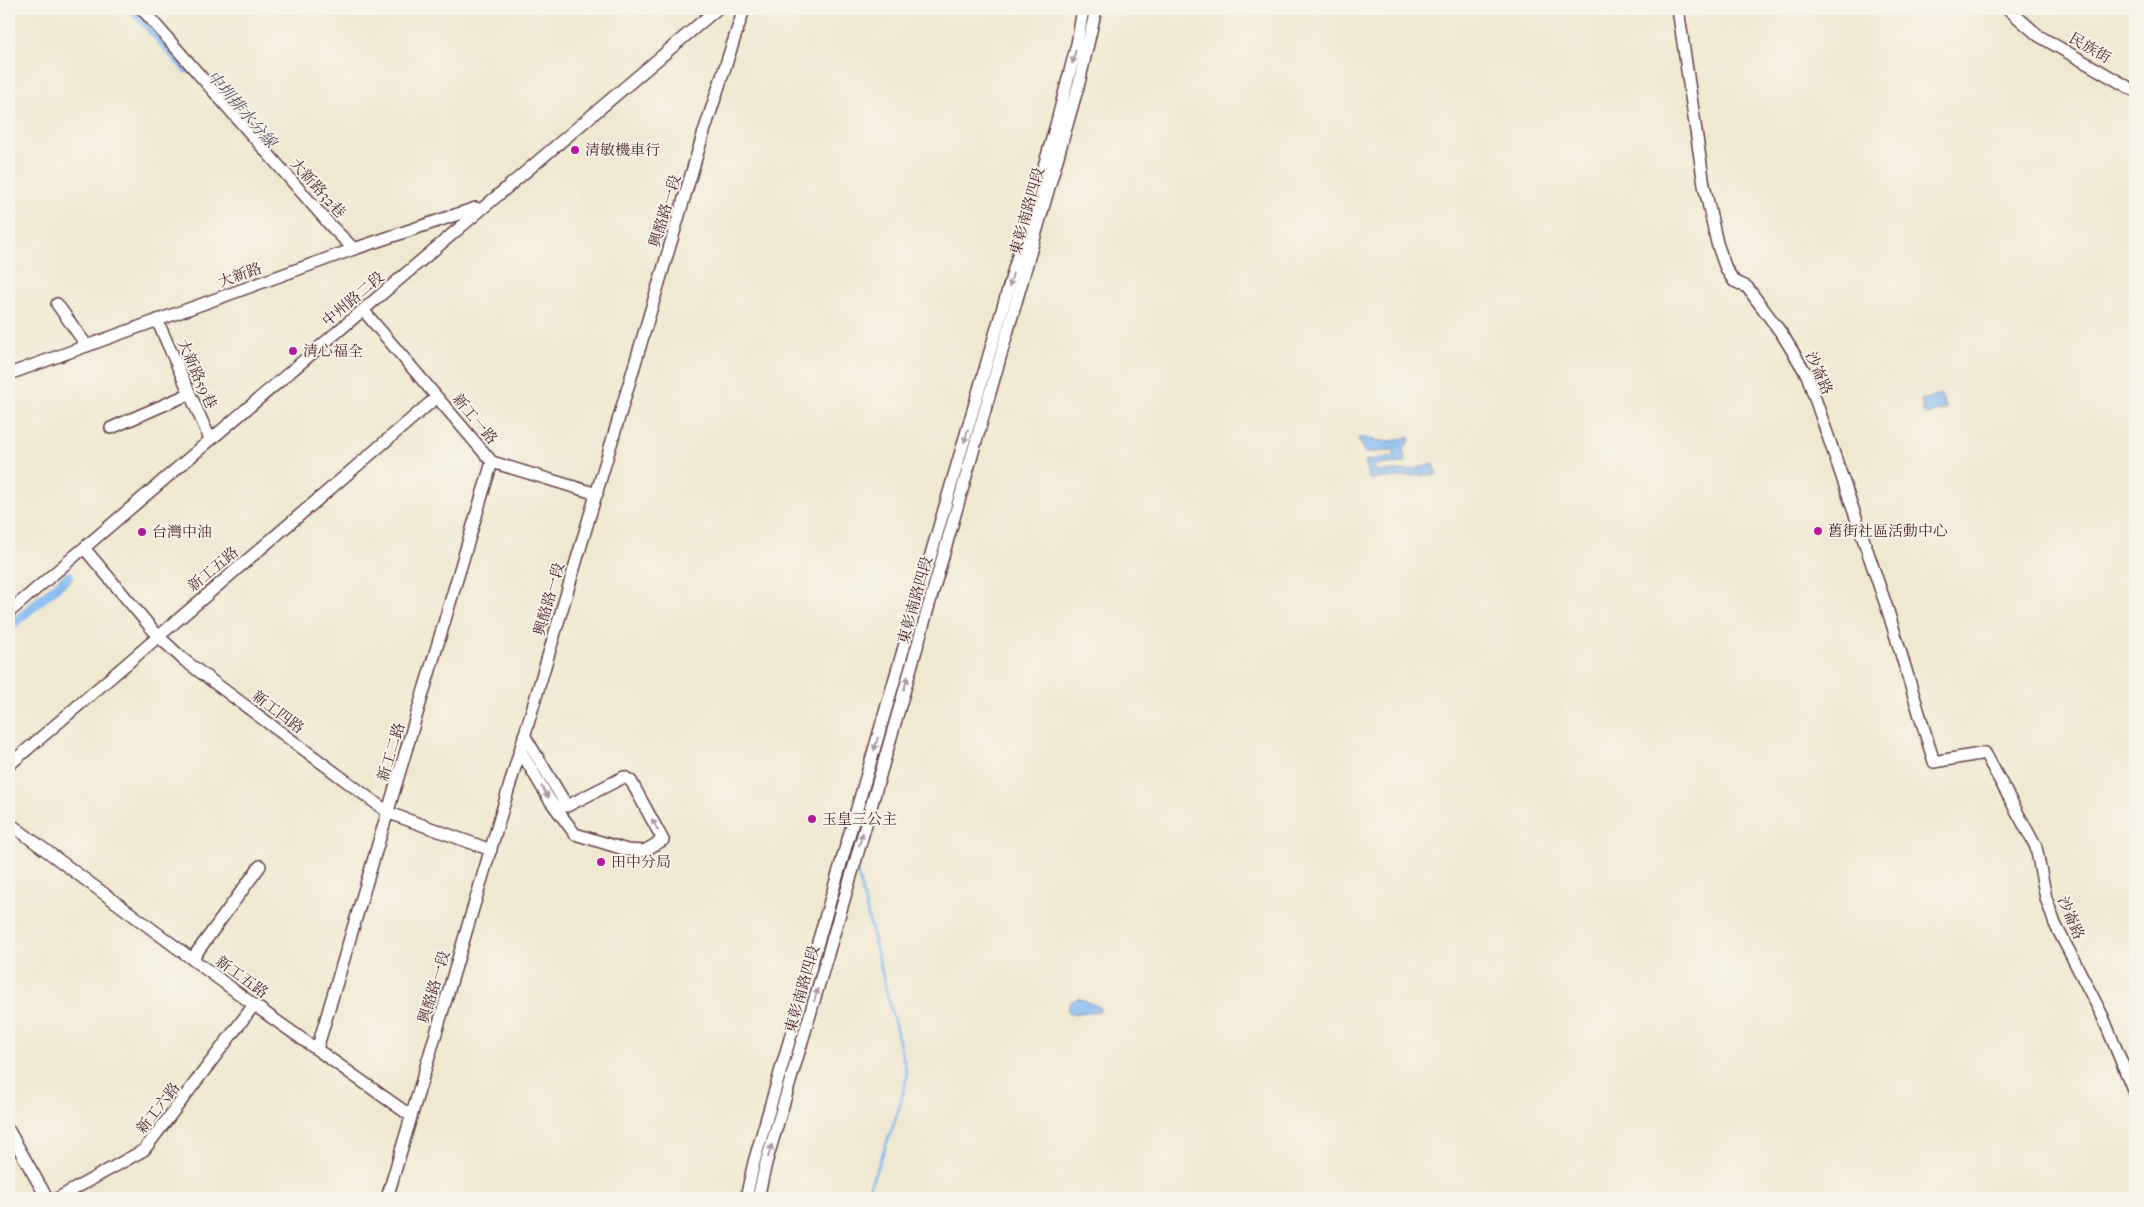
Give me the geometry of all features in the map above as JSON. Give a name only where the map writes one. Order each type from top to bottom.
[{"type":"street","name":"大新路32巷","points":[[142,9],[354,250]]},
{"type":"street","name":"中州路二段","points":[[9,612],[482,206],[717,9]]},
{"type":"street","name":"興酪路一段","points":[[387,1198],[702,138],[744,9]]},
{"type":"street","name":"東彰南路四段","points":[[746,1198],[754,1162],[1056,124],[1077,44],[1083,9]]},
{"type":"street","name":"東彰南路四段","points":[[758,1198],[766,1163],[854,866],[1080,83],[1096,9]]},
{"type":"street","name":"沙崙路","points":[[1678,9],[1704,185],[1717,242],[1726,269],[1734,281],[1747,287],[1782,334],[1807,376],[1890,618],[1934,762],[1985,752],[2036,848],[2046,898],[2055,924],[2102,1014],[2135,1094]]},
{"type":"street","name":"民族街","points":[[2008,9],[2039,36],[2135,91]]},
{"type":"street","name":"大新路","points":[[9,374],[482,206]]},
{"type":"street","points":[[57,304],[87,346]]},
{"type":"street","name":"新工一路","points":[[363,310],[492,462],[597,494]]},
{"type":"street","name":"大新路59巷","points":[[157,320],[210,439]]},
{"type":"street","points":[[111,428],[189,394]]},
{"type":"street","name":"新工五路","points":[[9,765],[437,398]]},
{"type":"street","name":"新工二路","points":[[317,1048],[492,462]]},
{"type":"street","name":"新工四路","points":[[84,548],[158,636],[184,660],[388,813],[491,850]]},
{"type":"street","points":[[520,750],[549,799],[575,834],[627,850],[644,851],[663,840],[631,781],[624,776],[567,806],[524,735]]},
{"type":"street","name":"新工五路","points":[[9,823],[254,1005],[411,1116]]},
{"type":"street","points":[[192,959],[260,866]]},
{"type":"street","name":"新工六路","points":[[58,1198],[144,1150],[254,1005]]},
{"type":"street","points":[[9,1131],[47,1198]]},
{"type":"water","points":[[1941,395],[1946,408],[1944,410],[1926,415],[1923,413],[1921,400]]},
{"type":"water","points":[[1408,436],[1410,441],[1403,449],[1406,463],[1374,465],[1377,472],[1410,470],[1434,464],[1437,474],[1371,479],[1368,477],[1365,461],[1394,456],[1395,452],[1394,450],[1365,453],[1358,439],[1361,437],[1379,441],[1390,441]]},
{"type":"water","points":[[1079,998],[1100,1007],[1100,1011],[1069,1014],[1068,1008],[1070,1003]]},
{"type":"waterway","name":"中圳排水分線","points":[[133,9],[187,69]]},
{"type":"waterway","points":[[9,627],[69,576]]},
{"type":"waterway","points":[[857,871],[907,1074],[895,1120],[865,1198]]},
{"type":"place","name":"清敏機車行","points":[[575,150]]},
{"type":"place","name":"清心福全","points":[[293,351]]},
{"type":"place","name":"舊街社區活動中心","points":[[1818,531]]},
{"type":"place","name":"台灣中油","points":[[142,532]]},
{"type":"place","name":"玉皇三公主","points":[[812,819]]},
{"type":"place","name":"田中分局","points":[[601,862]]}]
